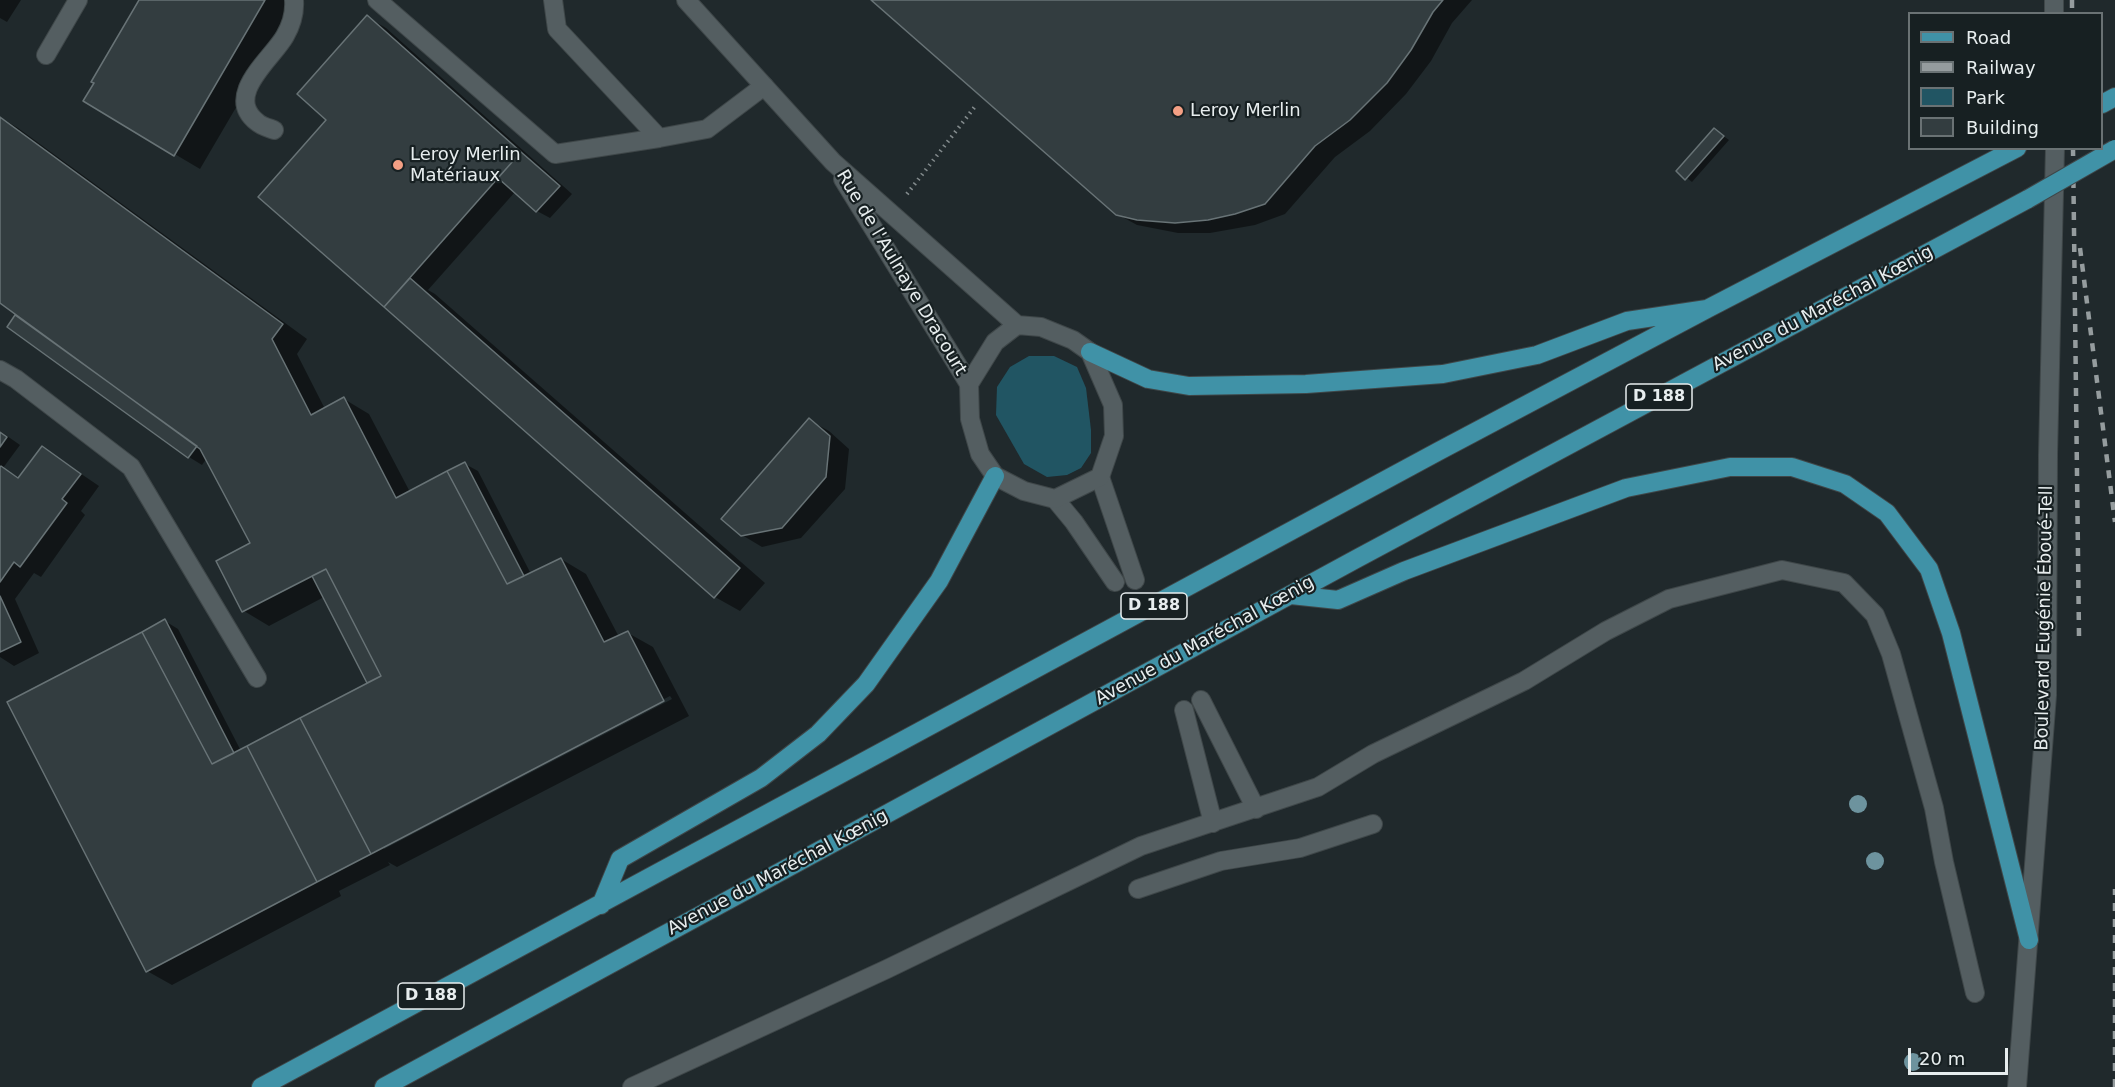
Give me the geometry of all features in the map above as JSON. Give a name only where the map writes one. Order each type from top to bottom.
[{"type":"main road","name":"Avenue du Maréchal Kœnig","points":[[384,1087],[1291,595],[2028,199],[2115,149]]},
{"type":"main road","name":"D 188","points":[[261,1087],[1408,468],[1707,309],[2014,150]]},
{"type":"main road","points":[[1090,352],[1148,379],[1189,386],[1306,384],[1443,374],[1538,355],[1627,321],[1707,309]]},
{"type":"main road","points":[[1291,595],[1338,600],[1404,571],[1626,488],[1730,467],[1792,467],[1845,484],[1887,513],[1929,568],[1951,633],[2029,940]]},
{"type":"main road","points":[[601,905],[620,859],[761,778],[818,734],[867,684],[939,581],[995,476]]},
{"type":"street","points":[[46,55],[78,0]]},
{"type":"street","points":[[274,130],[257,123],[249,112],[246,99],[250,81],[285,37],[293,19],[294,0]]},
{"type":"street","points":[[377,0],[555,154],[707,129],[764,86]]},
{"type":"street","points":[[553,0],[557,29],[659,138]]},
{"type":"street","name":"Rue de l'Aulnaye Dracourt","points":[[686,0],[833,162],[1017,325]]},
{"type":"street","name":"Boulevard Eugénie Éboué-Tell","points":[[2017,1087],[2046,695],[2048,455],[2055,150]]},
{"type":"street","name":"Rue de l'Aulnaye Dracourt","points":[[833,162],[969,384]]},
{"type":"street","points":[[1115,582],[1074,522],[1055,499],[1024,490],[995,476],[980,454],[970,419],[969,384],[995,342],[1017,325],[1041,327],[1073,340],[1090,352],[1113,405],[1114,436],[1100,477],[1135,580]]},
{"type":"street","points":[[0,370],[131,467],[257,678]]},
{"type":"street","points":[[1055,499],[1100,477]]},
{"type":"street","points":[[632,1087],[887,969],[1141,846],[1318,787],[1373,754],[1524,681],[1606,631],[1669,599],[1782,570],[1844,583],[1875,615],[1891,654],[1934,808],[1944,862],[1975,993]]},
{"type":"street","points":[[1201,700],[1256,809]]},
{"type":"street","points":[[1184,710],[1213,823]]},
{"type":"street","points":[[1138,889],[1221,861],[1300,848],[1374,824]]},
{"type":"path","points":[[902,202],[977,104]]},
{"type":"green space","points":[[1029,356],[1054,356],[1077,367],[1086,388],[1091,453],[1081,468],[1067,475],[1047,477],[1024,464],[996,415],[997,387],[1010,367]]},
{"type":"building","points":[[139,0],[265,0],[174,156],[83,101],[94,83],[91,82]]},
{"type":"building","name":"Leroy Merlin","points":[[871,0],[1443,0],[1387,83],[1350,120],[1315,146],[1265,204],[1208,220],[1175,223],[1137,220],[1116,215]]},
{"type":"building","name":"Leroy Merlin Matériaux","points":[[367,15],[521,152],[384,307],[258,197],[326,120],[297,94]]},
{"type":"building","points":[[0,117],[283,324],[272,339],[311,415],[344,397],[396,498],[447,471],[507,584],[561,558],[604,642],[628,631],[664,701],[371,854],[300,718],[381,676],[326,569],[242,612],[216,561],[250,543],[200,449],[0,303]]},
{"type":"building","points":[[1714,128],[1724,136],[1685,180],[1676,171]]},
{"type":"building","points":[[521,152],[560,186],[536,212],[498,178]]},
{"type":"building","points":[[410,278],[740,568],[714,598],[384,307]]},
{"type":"building","points":[[15,315],[197,446],[188,458],[7,327]]},
{"type":"building","points":[[809,418],[830,436],[826,477],[782,528],[741,536],[721,519]]},
{"type":"building","points":[[0,432],[7,437],[0,447]]},
{"type":"building","points":[[42,446],[81,474],[62,499],[67,503],[20,567],[14,562],[0,582],[0,467],[18,478]]},
{"type":"building","points":[[465,462],[524,576],[507,584],[447,471]]},
{"type":"building","points":[[326,569],[381,676],[367,683],[312,576]]},
{"type":"building","points":[[0,596],[21,642],[0,652]]},
{"type":"building","points":[[165,619],[234,753],[212,764],[142,632]]},
{"type":"building","points":[[142,632],[212,764],[247,746],[317,882],[146,972],[7,702]]},
{"type":"building","points":[[300,718],[371,854],[317,882],[247,746]]},
{"type":"railway","points":[[2072,0],[2072,12]]},
{"type":"railway","points":[[2073,150],[2079,636]]},
{"type":"railway","points":[[2080,248],[2115,522]]},
{"type":"railway","points":[[2115,889],[2115,1087]]},
{"type":"place","name":"Leroy Merlin","points":[[1178,111]]},
{"type":"place","name":"Leroy Merlin Matériaux","points":[[398,165]]}]
